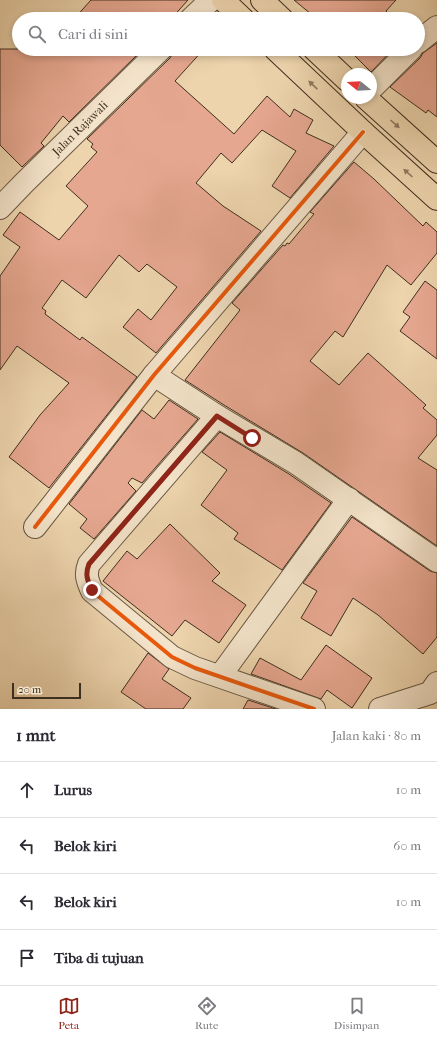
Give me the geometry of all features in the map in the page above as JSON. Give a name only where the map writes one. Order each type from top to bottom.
[{"type":"highway","points":[[223,0],[236,12]]},
{"type":"highway","points":[[262,0],[275,12]]},
{"type":"highway","points":[[282,56],[437,199]]},
{"type":"highway","points":[[321,56],[341,74]]},
{"type":"highway","points":[[373,104],[437,162]]},
{"type":"street","points":[[198,12],[211,0]]},
{"type":"street","points":[[425,36],[437,27]]},
{"type":"street","name":"Jalan Rajawali","points":[[0,208],[153,56]]},
{"type":"street","points":[[377,83],[404,56]]},
{"type":"street","points":[[35,527],[154,375],[363,132]]},
{"type":"street","points":[[154,375],[217,416],[296,463],[437,561]]},
{"type":"street","points":[[217,416],[89,564],[86,578],[92,590],[172,657],[194,668],[314,709]]},
{"type":"street","points":[[220,676],[349,499]]},
{"type":"street","points":[[380,709],[435,690]]},
{"type":"building","points":[[91,0],[188,0],[177,12],[80,12]]},
{"type":"building","points":[[294,0],[396,0],[386,11],[387,12],[309,12]]},
{"type":"building","points":[[437,43],[437,117],[428,110],[426,113],[390,87],[421,56],[425,56],[425,52]]},
{"type":"building","points":[[0,49],[12,49],[12,56],[136,56],[69,122],[63,116],[41,143],[44,146],[22,167],[0,145]]},
{"type":"building","points":[[171,56],[198,56],[175,81],[234,134],[267,96],[290,117],[294,109],[313,120],[306,133],[334,146],[290,198],[272,186],[296,151],[262,130],[232,163],[221,153],[196,183],[223,206],[261,231],[156,353],[123,327],[138,309],[151,320],[177,287],[147,264],[139,272],[119,255],[86,298],[62,280],[42,308],[46,311],[45,314],[80,340],[82,337],[137,377],[49,488],[9,457],[40,415],[69,383],[17,346],[0,370],[0,276],[20,247],[3,235],[20,212],[59,240],[88,206],[66,186],[97,152],[91,147],[93,144],[87,139]]},
{"type":"building","points":[[355,56],[386,56],[375,68],[367,68]]},
{"type":"building","points":[[354,162],[423,226],[426,222],[437,232],[437,253],[411,285],[387,265],[343,337],[335,331],[310,361],[339,385],[368,353],[426,405],[423,408],[437,420],[437,435],[418,458],[437,470],[437,546],[303,453],[185,380],[240,310],[232,303],[283,245],[285,246],[287,243],[289,244],[314,214],[310,212]]},
{"type":"building","points":[[425,281],[437,290],[437,359],[400,331],[410,317],[403,312]]},
{"type":"building","points":[[169,400],[198,419],[142,483],[132,478],[128,483],[136,491],[94,539],[80,528],[87,519],[69,504],[142,410],[154,419]]},
{"type":"building","points":[[220,432],[289,474],[331,503],[282,570],[234,539],[238,533],[201,505],[227,470],[202,452]]},
{"type":"building","points":[[352,517],[430,571],[437,573],[437,637],[423,654],[378,615],[353,598],[331,636],[301,618],[317,591],[303,583]]},
{"type":"building","points":[[170,524],[220,573],[212,581],[246,605],[219,643],[185,620],[172,636],[103,581],[127,551],[137,559]]},
{"type":"building","points":[[326,645],[372,678],[352,708],[327,690],[321,699],[251,674],[260,658],[301,680]]},
{"type":"building","points":[[148,653],[169,669],[162,679],[191,698],[183,709],[146,709],[121,692]]},
{"type":"building","points":[[248,700],[276,709],[243,709]]},
{"type":"cycle path","points":[[35,527],[154,375],[363,132]]},
{"type":"cycle path","points":[[217,416],[89,564],[87,574],[89,584],[92,591],[172,657],[195,668],[314,709]]},
{"type":"route","points":[[92,590],[86,578],[89,564],[217,416],[252,438]]}]
